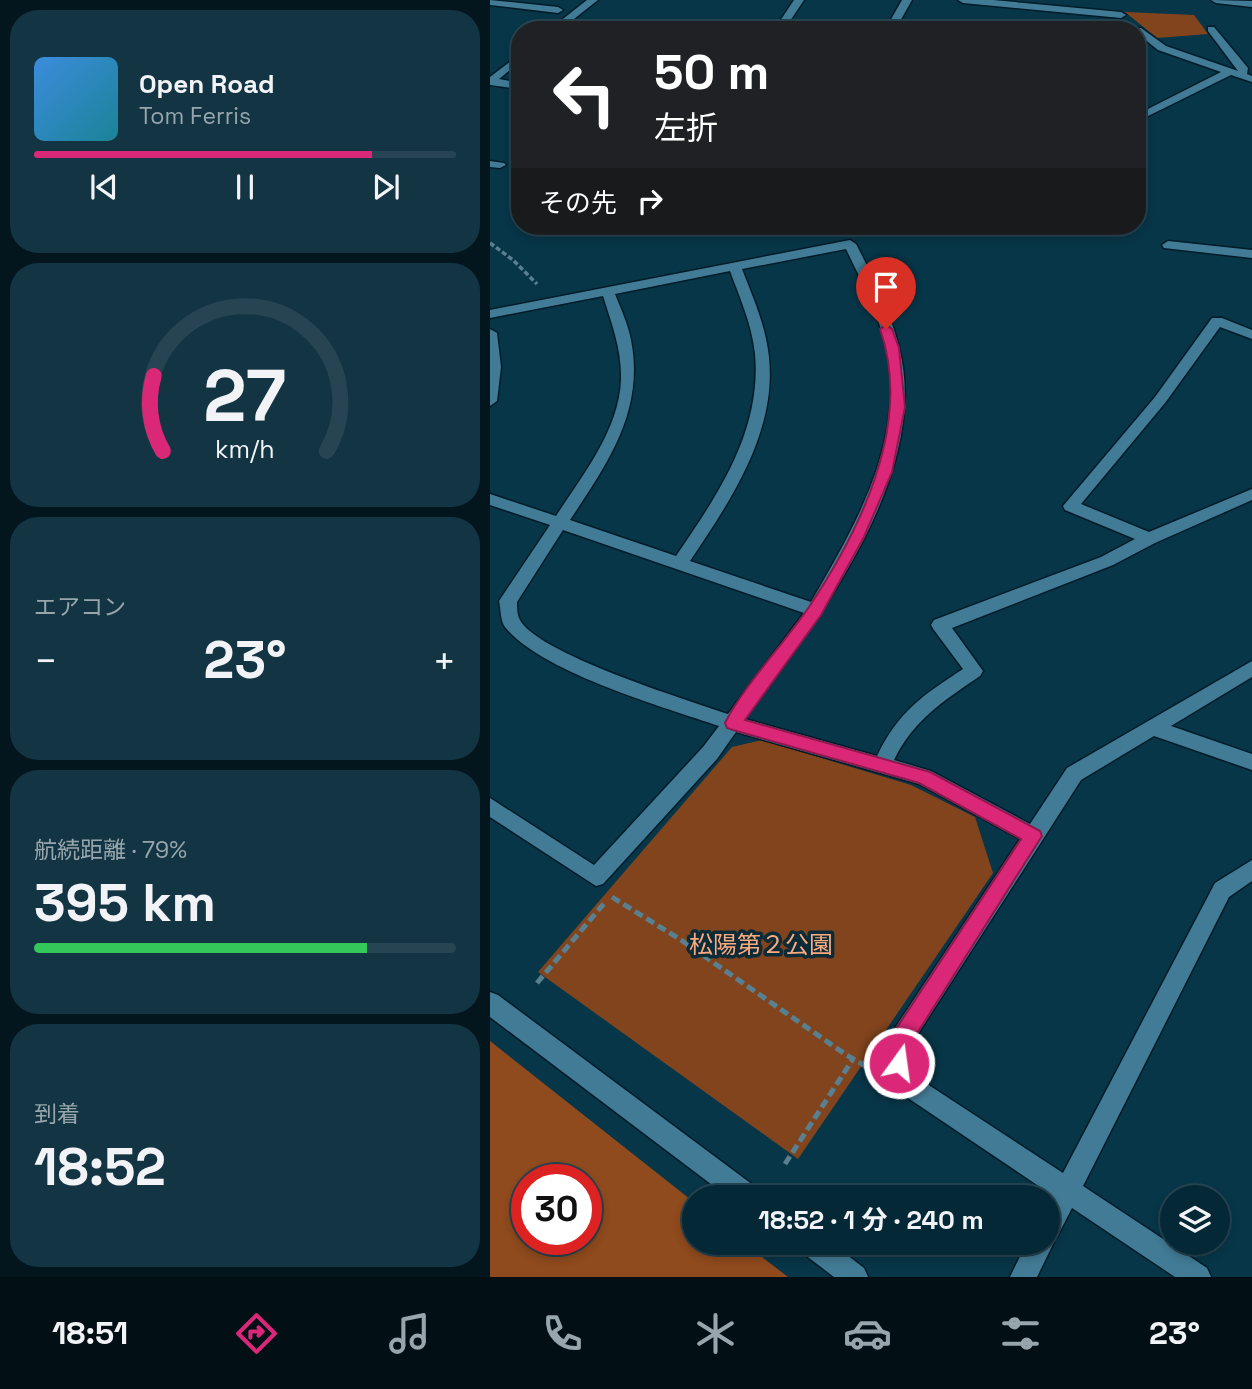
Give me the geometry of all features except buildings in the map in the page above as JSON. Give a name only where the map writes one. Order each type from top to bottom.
[{"type":"street","points":[[566,21],[593,0]]},
{"type":"street","points":[[785,21],[799,0]]},
{"type":"street","points":[[895,21],[906,0]]},
{"type":"street","points":[[963,0],[1121,15]]},
{"type":"street","points":[[1120,0],[1117,11],[1127,21]]},
{"type":"street","points":[[1216,0],[1252,4]]},
{"type":"street","points":[[490,2],[558,10]]},
{"type":"street","points":[[1146,115],[1241,75],[1244,70],[1211,29]]},
{"type":"street","points":[[1146,37],[1153,43],[1241,75]]},
{"type":"street","points":[[1146,45],[1153,43]]},
{"type":"street","points":[[490,81],[511,64]]},
{"type":"street","points":[[490,81],[511,84]]},
{"type":"street","points":[[490,314],[850,244],[872,289],[893,348],[898,407],[885,472],[857,537],[815,610],[710,753],[596,877],[490,806]]},
{"type":"street","points":[[1168,245],[1252,254]]},
{"type":"street","points":[[680,564],[716,510],[747,453],[761,403],[762,355],[753,316],[734,267]]},
{"type":"street","points":[[608,291],[624,339],[628,383],[617,428],[588,480],[508,601],[511,622],[531,640],[602,678],[733,723],[883,763],[924,777],[1033,836]]},
{"type":"street","points":[[1149,539],[1071,506],[1160,400],[1217,321],[1252,335]]},
{"type":"street","points":[[490,333],[494,359],[494,388],[490,401]]},
{"type":"street","points":[[883,763],[896,734],[918,708],[974,671],[940,625],[1107,561],[1149,539],[1252,494]]},
{"type":"street","points":[[490,499],[815,610]]},
{"type":"street","points":[[1198,1277],[910,1086],[899,1063],[903,1036],[1074,774],[1252,668]]},
{"type":"street","points":[[1152,727],[1252,762]]},
{"type":"street","points":[[1060,1205],[1222,890],[1252,869]]},
{"type":"street","points":[[490,1003],[732,1185]]},
{"type":"street","points":[[826,1255],[855,1277]]},
{"type":"street","points":[[1023,1277],[1034,1255]]},
{"type":"path","points":[[490,243],[530,276],[549,302]]},
{"type":"path","points":[[537,983],[611,895]]},
{"type":"path","points":[[622,903],[681,940],[845,1054]]},
{"type":"path","points":[[785,1164],[853,1059]]},
{"type":"green space","points":[[1125,12],[1194,15],[1208,34],[1157,38],[1146,29],[1146,21],[1136,21]]},
{"type":"green space","name":"松陽第２公園","points":[[762,740],[911,785],[975,817],[993,873],[798,1159],[538,972],[732,747]]},
{"type":"shaded area","points":[[490,1041],[682,1193],[682,1255],[760,1255],[788,1277],[490,1277]]},
{"type":"route","points":[[886,329],[893,348],[898,407],[885,472],[857,537],[815,610],[733,723],[883,763],[924,777],[1033,836],[903,1036],[899,1063]]}]
